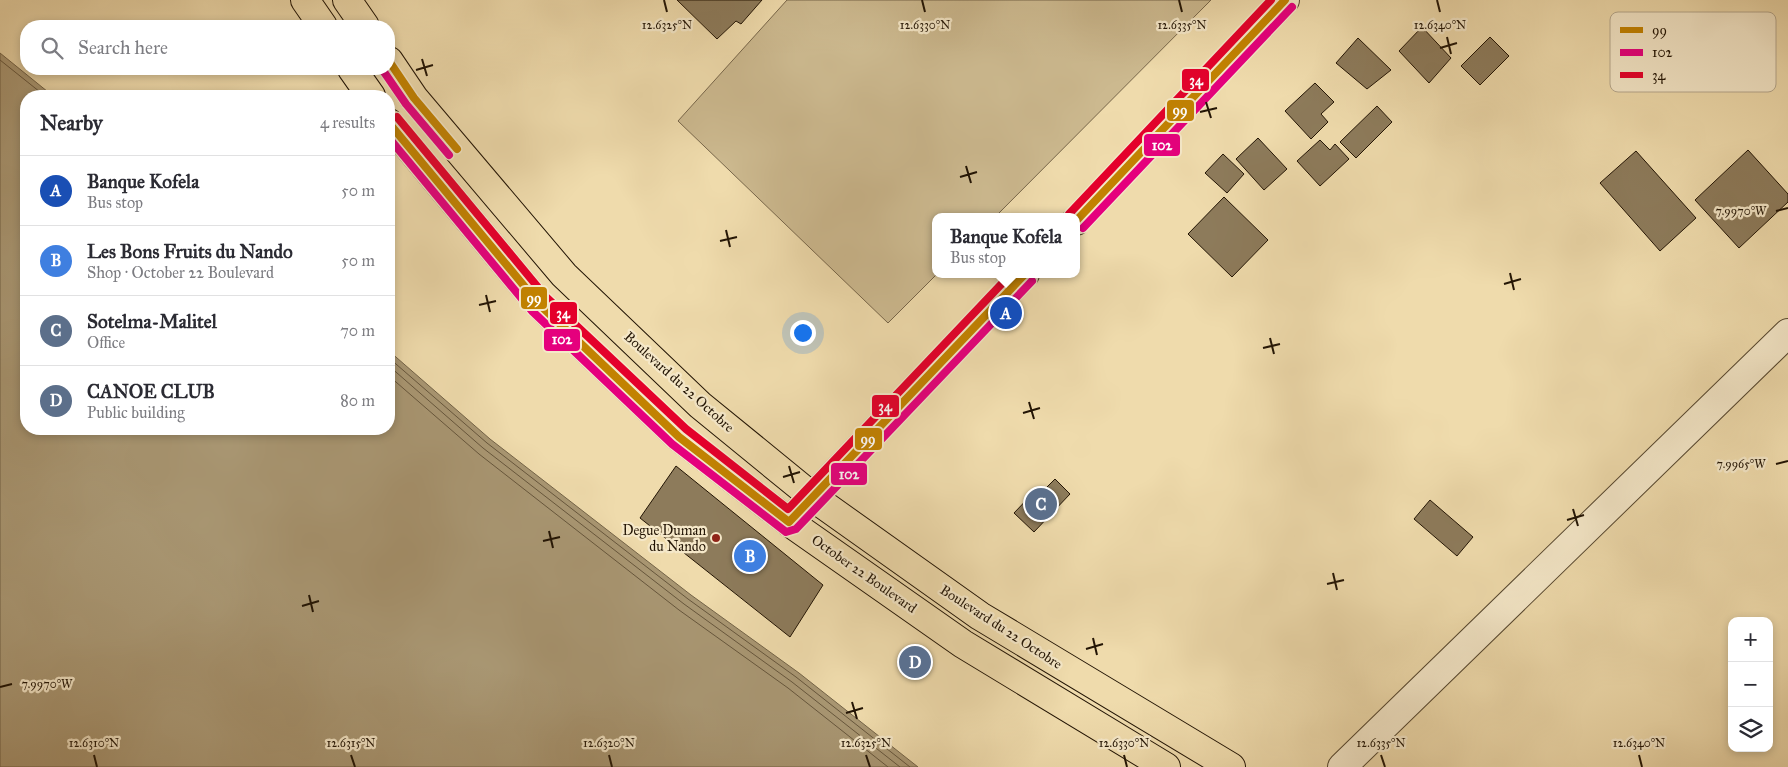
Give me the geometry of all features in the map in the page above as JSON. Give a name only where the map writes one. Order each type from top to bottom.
[{"type":"main road","points":[[305,0],[319,20]]},
{"type":"main road","points":[[347,0],[361,20]]},
{"type":"main road","name":"Boulevard du 22 Octobre","points":[[395,70],[414,98],[564,275],[700,405],[814,498],[980,616],[1231,767]]},
{"type":"main road","points":[[356,75],[366,90]]},
{"type":"main road","name":"October 22 Boulevard","points":[[395,130],[540,304],[679,438],[789,522],[963,644],[1166,767]]},
{"type":"street","points":[[1080,216],[1285,0]]},
{"type":"street","points":[[789,522],[814,498],[1021,278]]},
{"type":"street","points":[[1342,767],[1788,333]]},
{"type":"shaded area","points":[[787,0],[1211,0],[999,213],[932,213],[933,278],[888,323],[678,121]]},
{"type":"water","points":[[0,53],[20,69],[20,75],[27,75],[46,90],[20,90],[20,435],[395,435],[395,356],[490,439],[691,595],[799,673],[918,767],[0,767]]},
{"type":"building","points":[[677,0],[762,0],[741,24],[736,21],[717,39]]},
{"type":"building","points":[[1422,27],[1451,58],[1429,83],[1399,51]]},
{"type":"building","points":[[1490,37],[1509,56],[1480,85],[1461,66]]},
{"type":"building","points":[[1358,38],[1391,70],[1367,89],[1336,63]]},
{"type":"building","points":[[1315,83],[1334,102],[1321,114],[1328,122],[1311,139],[1285,111]]},
{"type":"building","points":[[1377,106],[1392,122],[1356,158],[1340,142]]},
{"type":"building","points":[[1258,138],[1287,169],[1264,190],[1236,159]]},
{"type":"building","points":[[1320,140],[1330,150],[1335,144],[1349,159],[1320,186],[1297,161]]},
{"type":"building","points":[[1748,150],[1788,194],[1788,202],[1739,248],[1695,200]]},
{"type":"building","points":[[1636,151],[1696,218],[1660,251],[1600,183]]},
{"type":"building","points":[[1223,154],[1244,174],[1227,193],[1205,173]]},
{"type":"building","points":[[1224,197],[1268,240],[1232,277],[1188,234]]},
{"type":"building","points":[[676,466],[823,585],[790,637],[640,518]]},
{"type":"building","points":[[1055,479],[1070,494],[1034,532],[1014,513],[1035,491],[1039,495]]},
{"type":"building","points":[[1430,500],[1473,537],[1457,556],[1414,519]]},
{"type":"transit line","name":"34","points":[[1070,213],[1271,0]]},
{"type":"transit line","name":"99","points":[[1080,217],[1285,0]]},
{"type":"transit line","name":"102","points":[[1083,228],[1292,7]]},
{"type":"transit line","name":"99","points":[[395,70],[414,98],[457,149]]},
{"type":"transit line","name":"102","points":[[386,75],[406,104],[449,155]]},
{"type":"transit line","name":"34","points":[[397,117],[546,297],[686,429],[788,509],[1007,278]]},
{"type":"transit line","name":"99","points":[[395,130],[539,304],[679,437],[789,522],[1021,278]]},
{"type":"transit line","name":"102","points":[[395,145],[532,311],[672,444],[786,532],[796,529],[1032,281]]},
{"type":"place","name":"Banque Kofela","points":[[1006,313]]},
{"type":"place","name":"Sotelma-Malitel","points":[[1041,504]]},
{"type":"place","name":"Degue Duman du Nando","points":[[716,538]]},
{"type":"place","name":"Les Bons Fruits du Nando","points":[[750,556]]},
{"type":"place","name":"CANOE CLUB","points":[[915,662]]}]
